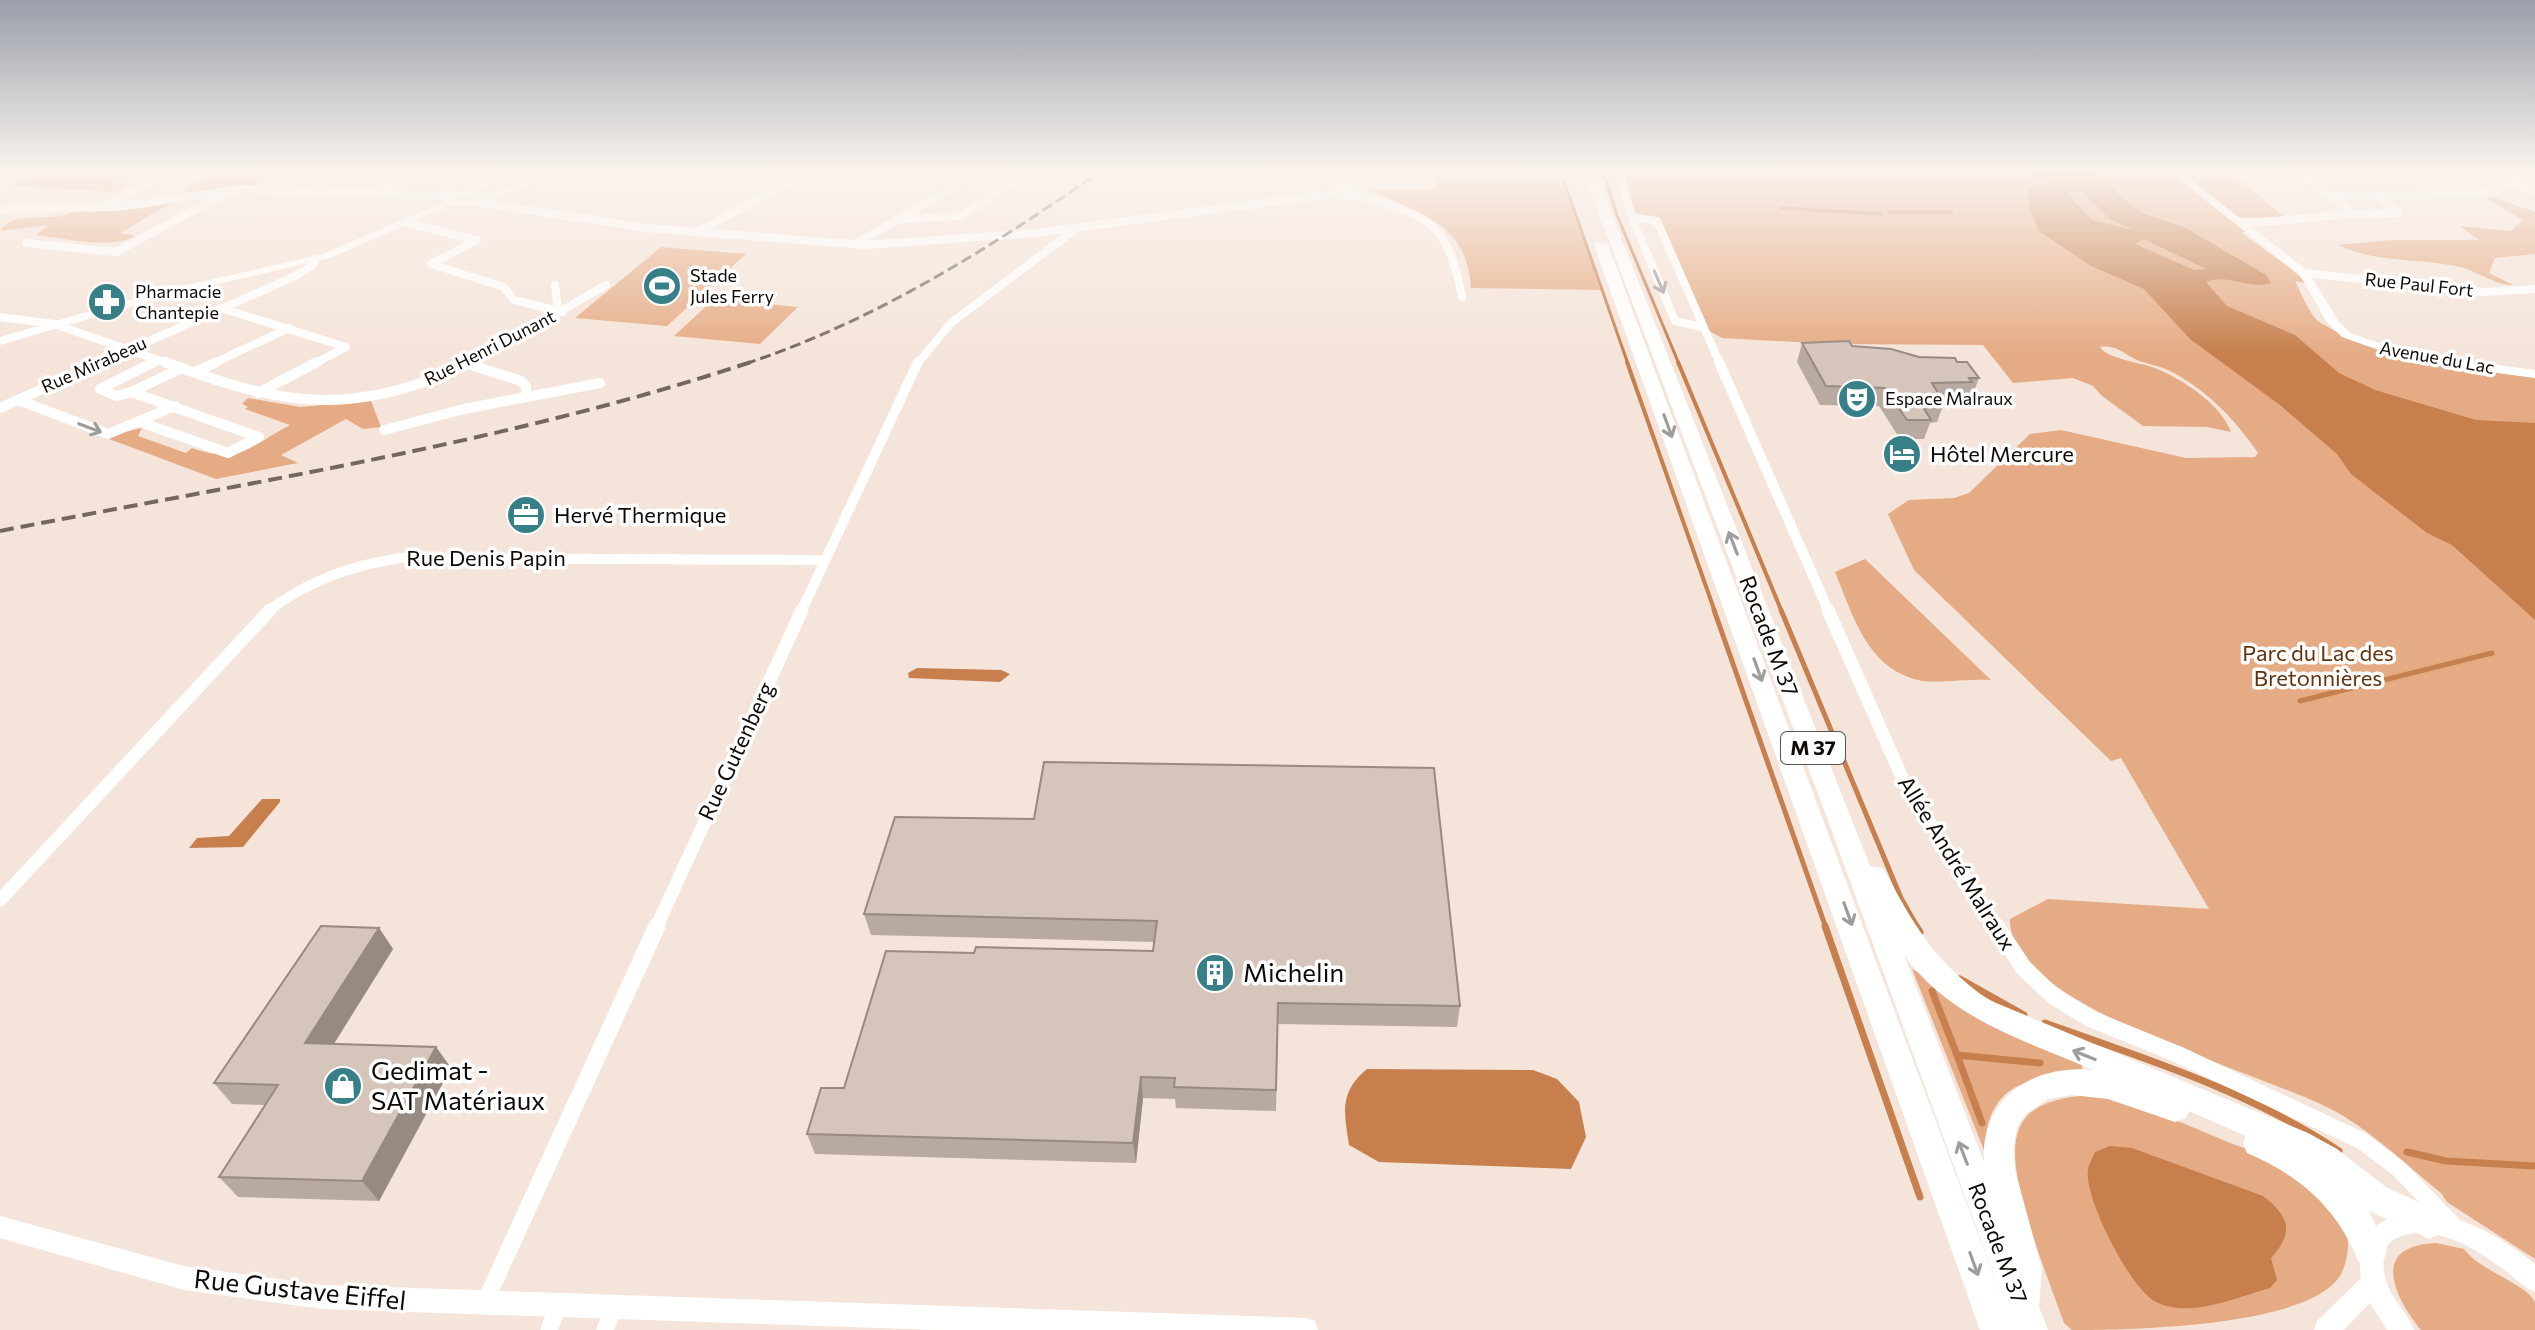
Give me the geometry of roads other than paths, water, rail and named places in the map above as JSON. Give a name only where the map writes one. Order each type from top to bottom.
[{"type":"highway","name":"Rocade M 37","points":[[1596,231],[1997,1330]]},
{"type":"highway","name":"Rocade M 37","points":[[1612,231],[1835,807],[2028,1322]]},
{"type":"highway","name":"M 37","points":[[1835,807],[1901,932],[1946,985],[2014,1025],[2297,1143],[2326,1159],[2375,1198],[2429,1223]]},
{"type":"highway","name":"M 37","points":[[2028,1322],[2026,1270],[2002,1182],[1998,1134],[2002,1121],[2013,1105],[2044,1087],[2061,1082],[2096,1084],[2134,1093],[2298,1161],[2322,1177],[2351,1207],[2371,1251]]},
{"type":"street","points":[[26,243],[116,252],[156,231]]},
{"type":"street","points":[[0,341],[171,291],[316,259],[388,231]]},
{"type":"street","points":[[441,231],[477,240],[431,264],[504,287],[514,300],[561,311],[555,285]]},
{"type":"street","points":[[683,231],[855,245],[1051,231]]},
{"type":"street","points":[[695,233],[699,231]]},
{"type":"street","points":[[855,245],[880,231]]},
{"type":"street","name":"Rue Gutenberg","points":[[484,1304],[895,402],[926,350],[951,323],[1051,244],[1072,231]]},
{"type":"street","points":[[1434,231],[1453,251],[1462,297]]},
{"type":"street","points":[[1638,231],[1675,321],[1702,327]]},
{"type":"street","name":"Allée André Malraux","points":[[1661,231],[1905,784],[2023,967],[2053,996],[2091,1019],[2177,1054],[2362,1141],[2399,1169],[2459,1231]]},
{"type":"street","name":"Avenue du Lac","points":[[2252,231],[2304,273],[2338,328],[2370,346],[2407,356],[2535,374]]},
{"type":"street","points":[[1035,233],[1047,237],[1051,244]]},
{"type":"street","name":"Rue Mirabeau","points":[[0,408],[295,276],[312,266],[316,259]]},
{"type":"street","name":"Rue Paul Fort","points":[[2304,273],[2484,292],[2535,289]]},
{"type":"street","name":"Rue Henri Dunant","points":[[0,317],[55,324],[258,393],[306,401],[367,397],[423,384],[468,364],[606,285]]},
{"type":"street","points":[[221,308],[346,347],[258,393]]},
{"type":"street","points":[[195,372],[289,328]]},
{"type":"street","points":[[158,360],[100,389],[117,396],[182,368]]},
{"type":"street","points":[[468,364],[521,381],[526,397]]},
{"type":"street","points":[[384,430],[600,383]]},
{"type":"street","points":[[131,392],[259,437],[228,453],[140,422]]},
{"type":"street","points":[[18,400],[108,434],[175,406]]},
{"type":"street","name":"Rue Denis Papin","points":[[0,900],[265,613],[286,597],[333,573],[372,562],[422,556],[823,560]]},
{"type":"street","points":[[2402,1330],[2383,1305],[2373,1283],[2371,1251],[2381,1233],[2401,1224],[2429,1223],[2459,1231],[2488,1244],[2535,1280]]},
{"type":"street","name":"Rue Gustave Eiffel","points":[[0,1227],[184,1278],[322,1297],[558,1306],[610,1319],[1306,1330]]},
{"type":"street","points":[[2326,1330],[2373,1283]]},
{"type":"street","points":[[549,1330],[558,1306]]},
{"type":"waterway","points":[[1582,231],[1628,364]]},
{"type":"waterway","points":[[1624,231],[1679,364]]},
{"type":"waterway","points":[[1627,362],[1715,612]]},
{"type":"waterway","points":[[1678,362],[1782,612]]},
{"type":"waterway","points":[[1714,610],[1826,928]]},
{"type":"waterway","points":[[1781,610],[1901,898],[1918,928]]},
{"type":"waterway","points":[[2300,701],[2492,653]]},
{"type":"waterway","points":[[1825,926],[1920,1197]]},
{"type":"waterway","points":[[1916,926],[1920,932]]},
{"type":"waterway","points":[[1960,979],[2024,1015]]},
{"type":"waterway","points":[[1932,991],[1957,1055]]},
{"type":"waterway","points":[[2045,1023],[2233,1094],[2339,1151]]},
{"type":"waterway","points":[[1957,1055],[2040,1063]]},
{"type":"waterway","points":[[1957,1055],[1982,1123]]},
{"type":"waterway","points":[[2407,1152],[2446,1161],[2535,1166]]},
{"type":"railway","points":[[747,363],[794,346],[887,304],[1012,231]]},
{"type":"railway","points":[[747,363],[751,362]]},
{"type":"railway","points":[[0,531],[472,438],[659,391],[747,363]]},
{"type":"place","name":"Stade Jules Ferry","points":[[662,286]]},
{"type":"place","name":"Pharmacie Chantepie","points":[[107,302]]},
{"type":"place","name":"Espace Malraux","points":[[1857,399]]},
{"type":"place","name":"Hôtel Mercure","points":[[1902,454]]},
{"type":"place","name":"Hervé Thermique","points":[[526,515]]},
{"type":"place","name":"Michelin","points":[[1215,973]]},
{"type":"place","name":"Gedimat - SAT Matériaux","points":[[343,1086]]},
{"type":"park label","name":"Parc du Lac des Bretonnières","points":[[2318,666]]}]
